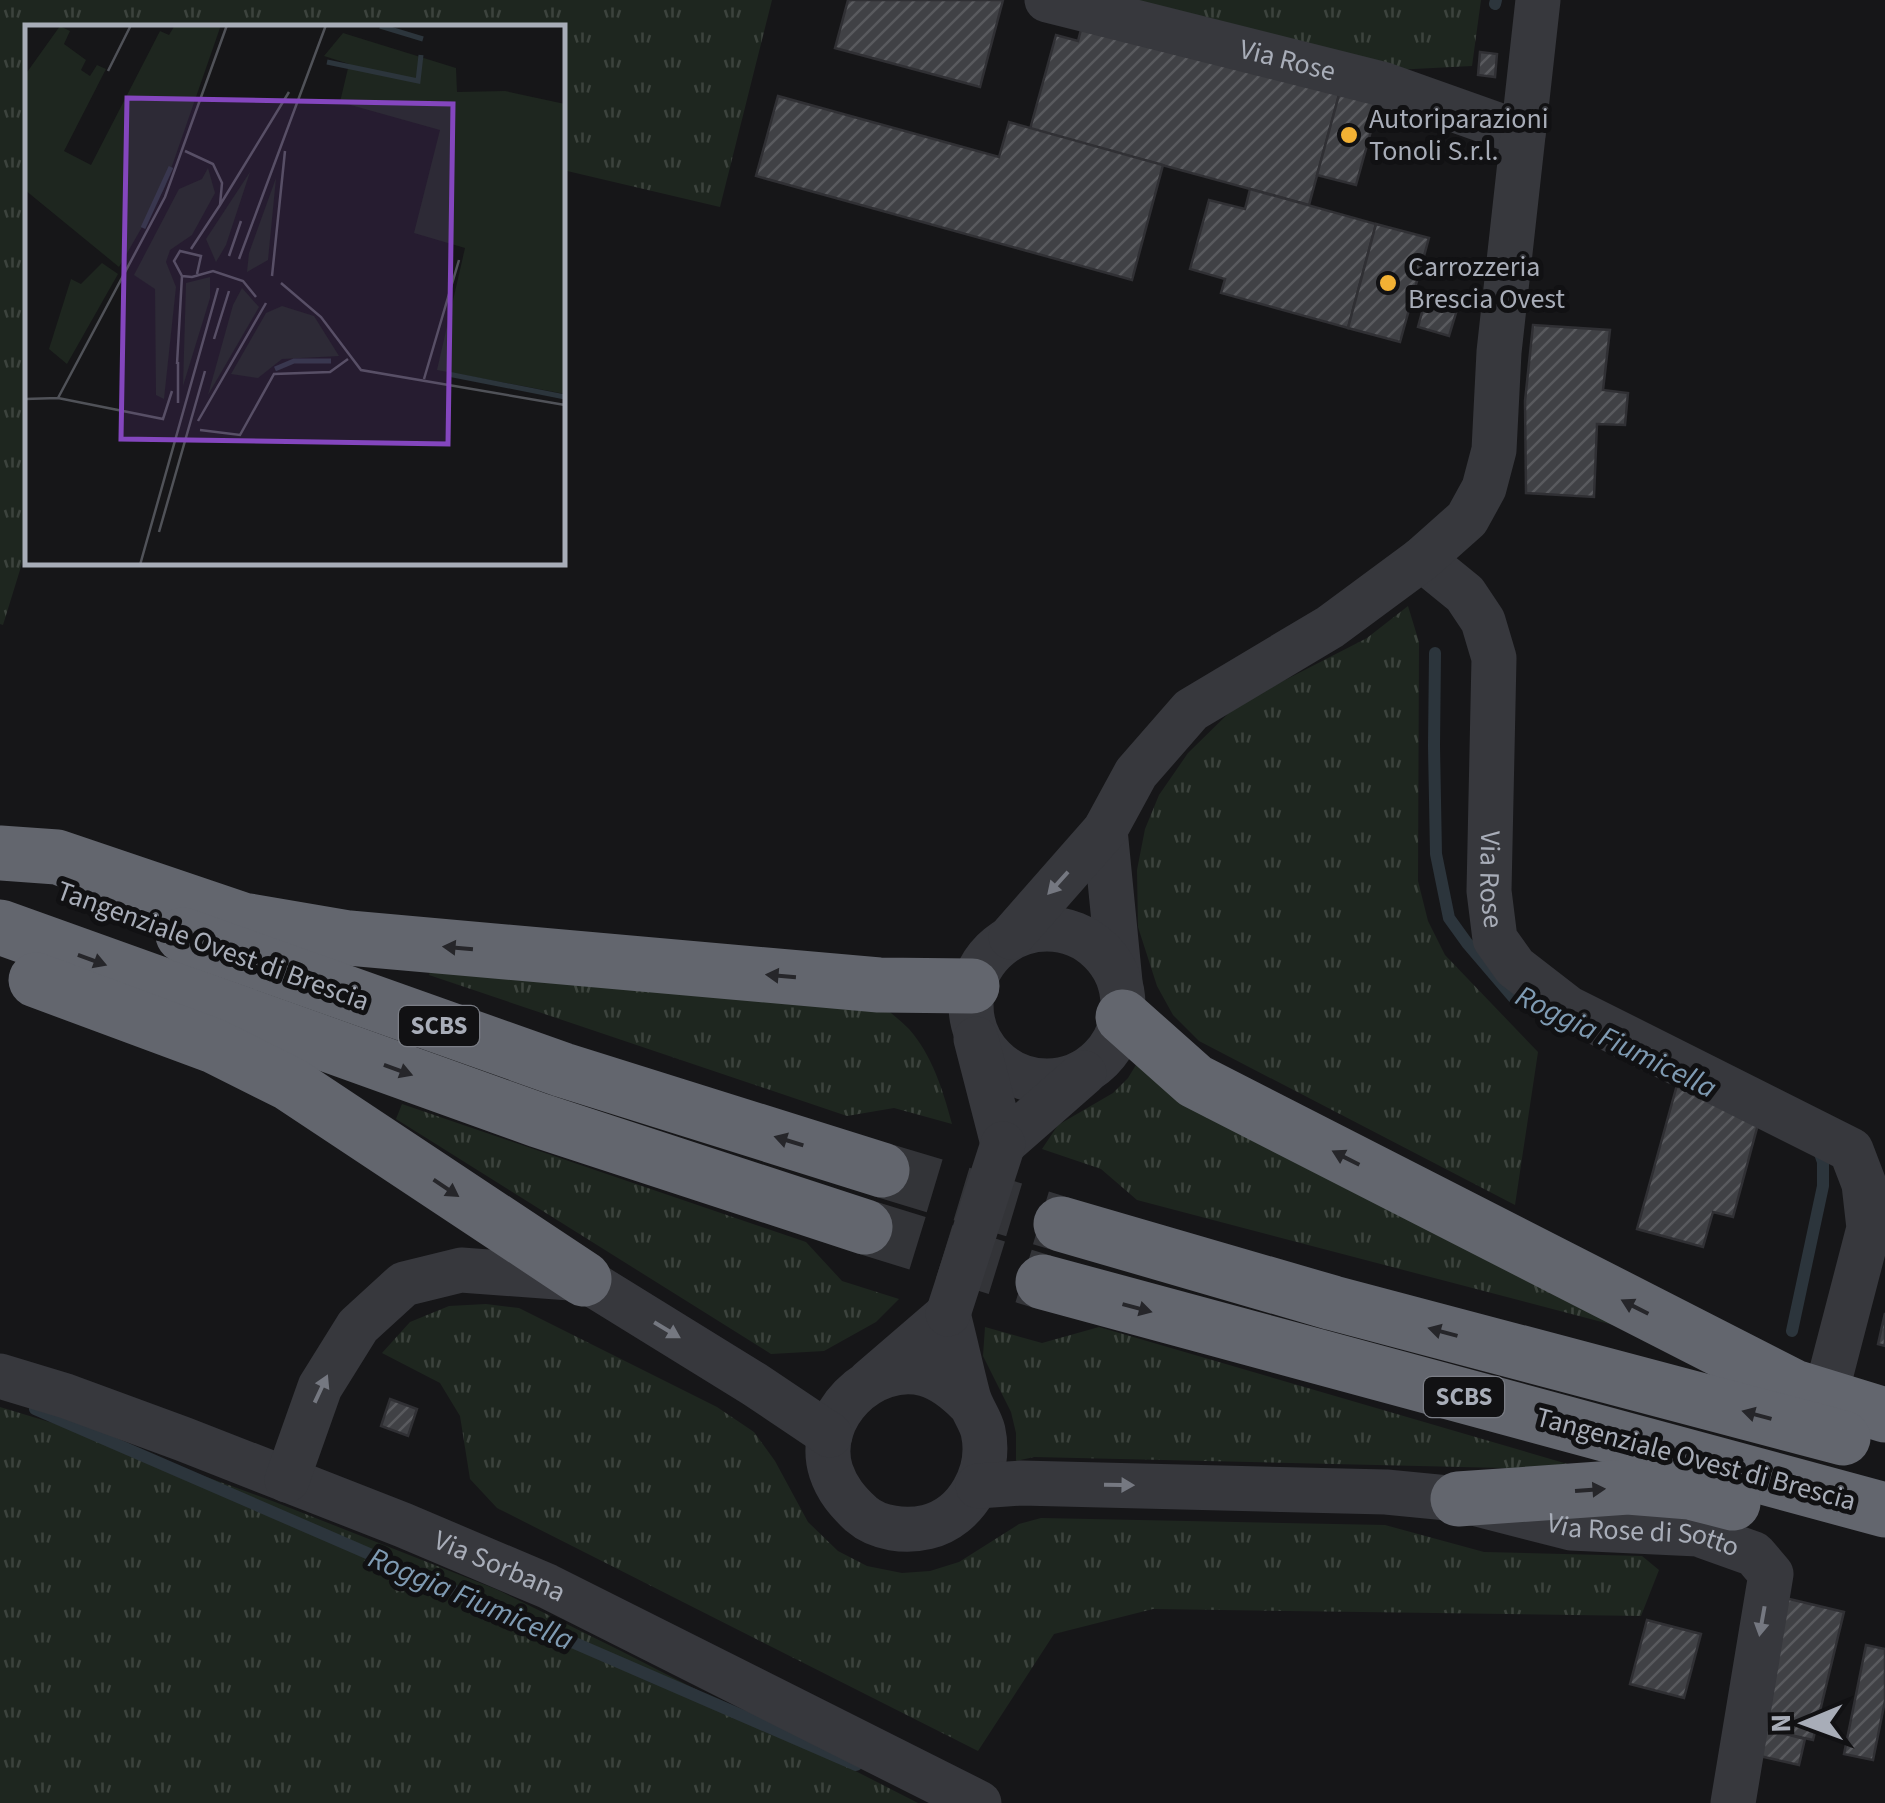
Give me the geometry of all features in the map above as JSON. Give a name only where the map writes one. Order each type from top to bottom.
[{"type":"highway","points":[[0,853],[57,857],[243,920],[349,938],[878,984],[972,1005]]},
{"type":"highway","name":"Tangenziale Ovest di Brescia","points":[[0,870],[563,1070],[882,1170]]},
{"type":"highway","name":"Tangenziale Ovest di Brescia","points":[[0,927],[538,1120],[865,1227]]},
{"type":"highway","points":[[0,951],[31,978],[214,1046],[290,1084],[584,1279]]},
{"type":"highway","points":[[1121,999],[1196,1081],[1794,1387],[1885,1416]]},
{"type":"highway","name":"Tangenziale Ovest di Brescia","points":[[1060,1224],[1333,1303],[1885,1448]]},
{"type":"highway","name":"Tangenziale Ovest di Brescia","points":[[1043,1282],[1885,1510]]},
{"type":"highway","points":[[1458,1499],[1628,1487],[1690,1492],[1885,1542]]},
{"type":"street","name":"Via Rose","points":[[1047,0],[1382,84],[1522,134]]},
{"type":"street","points":[[948,1314],[970,1403],[982,1428],[986,1458],[978,1486],[958,1512],[929,1526],[897,1529],[866,1519],[843,1497],[830,1468],[830,1435],[843,1404],[948,1314],[1003,1144],[972,1005],[986,958],[1011,936],[1106,830],[1136,772],[1191,710],[1330,628],[1422,559],[1467,519],[1484,488],[1494,450],[1499,352],[1538,0]]},
{"type":"street","name":"Via Rose","points":[[1422,559],[1465,594],[1483,620],[1494,658],[1489,891],[1495,939],[1514,967],[1568,1008],[1851,1150],[1864,1184],[1869,1228],[1832,1370]]},
{"type":"street","points":[[1003,1144],[1110,1048],[1121,999],[1106,830]]},
{"type":"street","points":[[1011,936],[1037,928],[1063,930],[1088,940],[1108,958],[1121,999]]},
{"type":"street","points":[[972,1005],[984,1049],[1005,1069],[1031,1080],[1059,1081],[1086,1072]]},
{"type":"street","points":[[286,1480],[320,1387],[358,1326],[404,1284],[461,1270],[584,1279],[830,1435]]},
{"type":"street","points":[[869,1382],[895,1373],[922,1373],[948,1384],[970,1403]]},
{"type":"street","name":"Via Sorbana","points":[[0,1376],[66,1396],[286,1480],[546,1586],[979,1803]]},
{"type":"street","points":[[978,1486],[1021,1483],[1386,1492],[1458,1499]]},
{"type":"street","name":"Via Rose di Sotto","points":[[1458,1499],[1571,1528],[1698,1534],[1754,1554],[1771,1574],[1732,1803]]},
{"type":"green space","points":[[0,0],[772,0],[720,207],[565,170],[565,25],[25,25],[25,554],[3,625]]},
{"type":"green space","points":[[1103,0],[1481,0],[1472,66],[1394,70]]},
{"type":"green space","points":[[1408,606],[1419,642],[1418,881],[1428,921],[1445,955],[1538,1052],[1515,1205],[1199,1041],[1173,1015],[1157,986],[1138,927],[1137,870],[1145,829],[1159,795],[1188,753],[1238,704],[1367,638]]},
{"type":"green space","points":[[433,963],[884,1007],[909,1029],[924,1050],[941,1086],[952,1124],[894,1108],[847,1116],[429,975]]},
{"type":"green space","points":[[1142,1055],[1636,1331],[1137,1200],[1101,1169],[1042,1149],[1058,1125],[1113,1093]]},
{"type":"green space","points":[[402,1104],[806,1242],[842,1281],[899,1299],[876,1322],[824,1351],[771,1354],[396,1119]]},
{"type":"green space","points":[[486,1304],[519,1308],[717,1407],[754,1432],[775,1461],[808,1522],[838,1551],[867,1566],[902,1573],[930,1571],[959,1562],[1019,1524],[1041,1518],[1385,1525],[1484,1552],[1642,1556],[1659,1570],[1641,1616],[1153,1609],[1054,1634],[978,1751],[497,1508],[470,1479],[460,1416],[440,1383],[382,1353],[410,1322],[449,1306]]},
{"type":"green space","points":[[985,1327],[1042,1343],[1099,1327],[1588,1470],[1034,1457],[1016,1461],[1011,1412],[983,1356]]},
{"type":"green space","points":[[0,1407],[89,1434],[275,1502],[498,1590],[918,1803],[0,1803]]},
{"type":"building","points":[[848,0],[1003,0],[980,87],[835,48]]},
{"type":"building","points":[[1085,14],[1342,84],[1309,205],[1030,129],[1056,35],[1078,41]]},
{"type":"building","points":[[1480,52],[1497,54],[1495,77],[1478,75]]},
{"type":"building","name":"Autoriparazioni Tonoli S.r.l.","points":[[1342,84],[1381,95],[1356,185],[1317,175]]},
{"type":"building","points":[[778,96],[999,157],[1009,122],[1163,165],[1132,280],[756,176]]},
{"type":"building","points":[[1250,189],[1376,224],[1348,328],[1221,293],[1225,279],[1190,269],[1209,200],[1245,209]]},
{"type":"building","name":"Carrozzeria Brescia Ovest","points":[[1376,224],[1429,238],[1400,342],[1348,328]]},
{"type":"building","points":[[1427,294],[1459,303],[1449,336],[1418,327]]},
{"type":"building","points":[[1533,325],[1610,330],[1603,390],[1628,393],[1625,425],[1597,424],[1594,497],[1526,493],[1525,401]]},
{"type":"building","points":[[1677,1085],[1760,1117],[1733,1217],[1713,1212],[1703,1247],[1637,1229]]},
{"type":"building","points":[[1885,1313],[1885,1346],[1878,1344]]},
{"type":"building","points":[[390,1399],[417,1409],[408,1436],[381,1426]]},
{"type":"building","points":[[1781,1597],[1844,1612],[1813,1740],[1750,1726]]},
{"type":"building","points":[[1647,1620],[1701,1634],[1684,1698],[1630,1684]]},
{"type":"building","points":[[1866,1645],[1885,1649],[1885,1701],[1873,1760],[1844,1754]]},
{"type":"building","points":[[1757,1727],[1805,1739],[1799,1765],[1751,1754]]},
{"type":"waterway","name":"Roggia Fiumicella","points":[[1495,4],[1496,0]]},
{"type":"waterway","name":"Roggia Fiumicella","points":[[1435,653],[1436,854],[1449,918],[1514,998],[1539,1010]]},
{"type":"waterway","name":"Roggia Fiumicella","points":[[1792,1331],[1823,1186],[1823,1162],[1818,1148]]},
{"type":"waterway","name":"Roggia Fiumicella","points":[[35,1409],[856,1765]]},
{"type":"tunnel","points":[[882,1170],[1061,1224]]},
{"type":"tunnel","points":[[865,1227],[1043,1282]]},
{"type":"place","name":"Autoriparazioni Tonoli S.r.l.","points":[[1349,135]]},
{"type":"place","name":"Carrozzeria Brescia Ovest","points":[[1388,283]]}]
